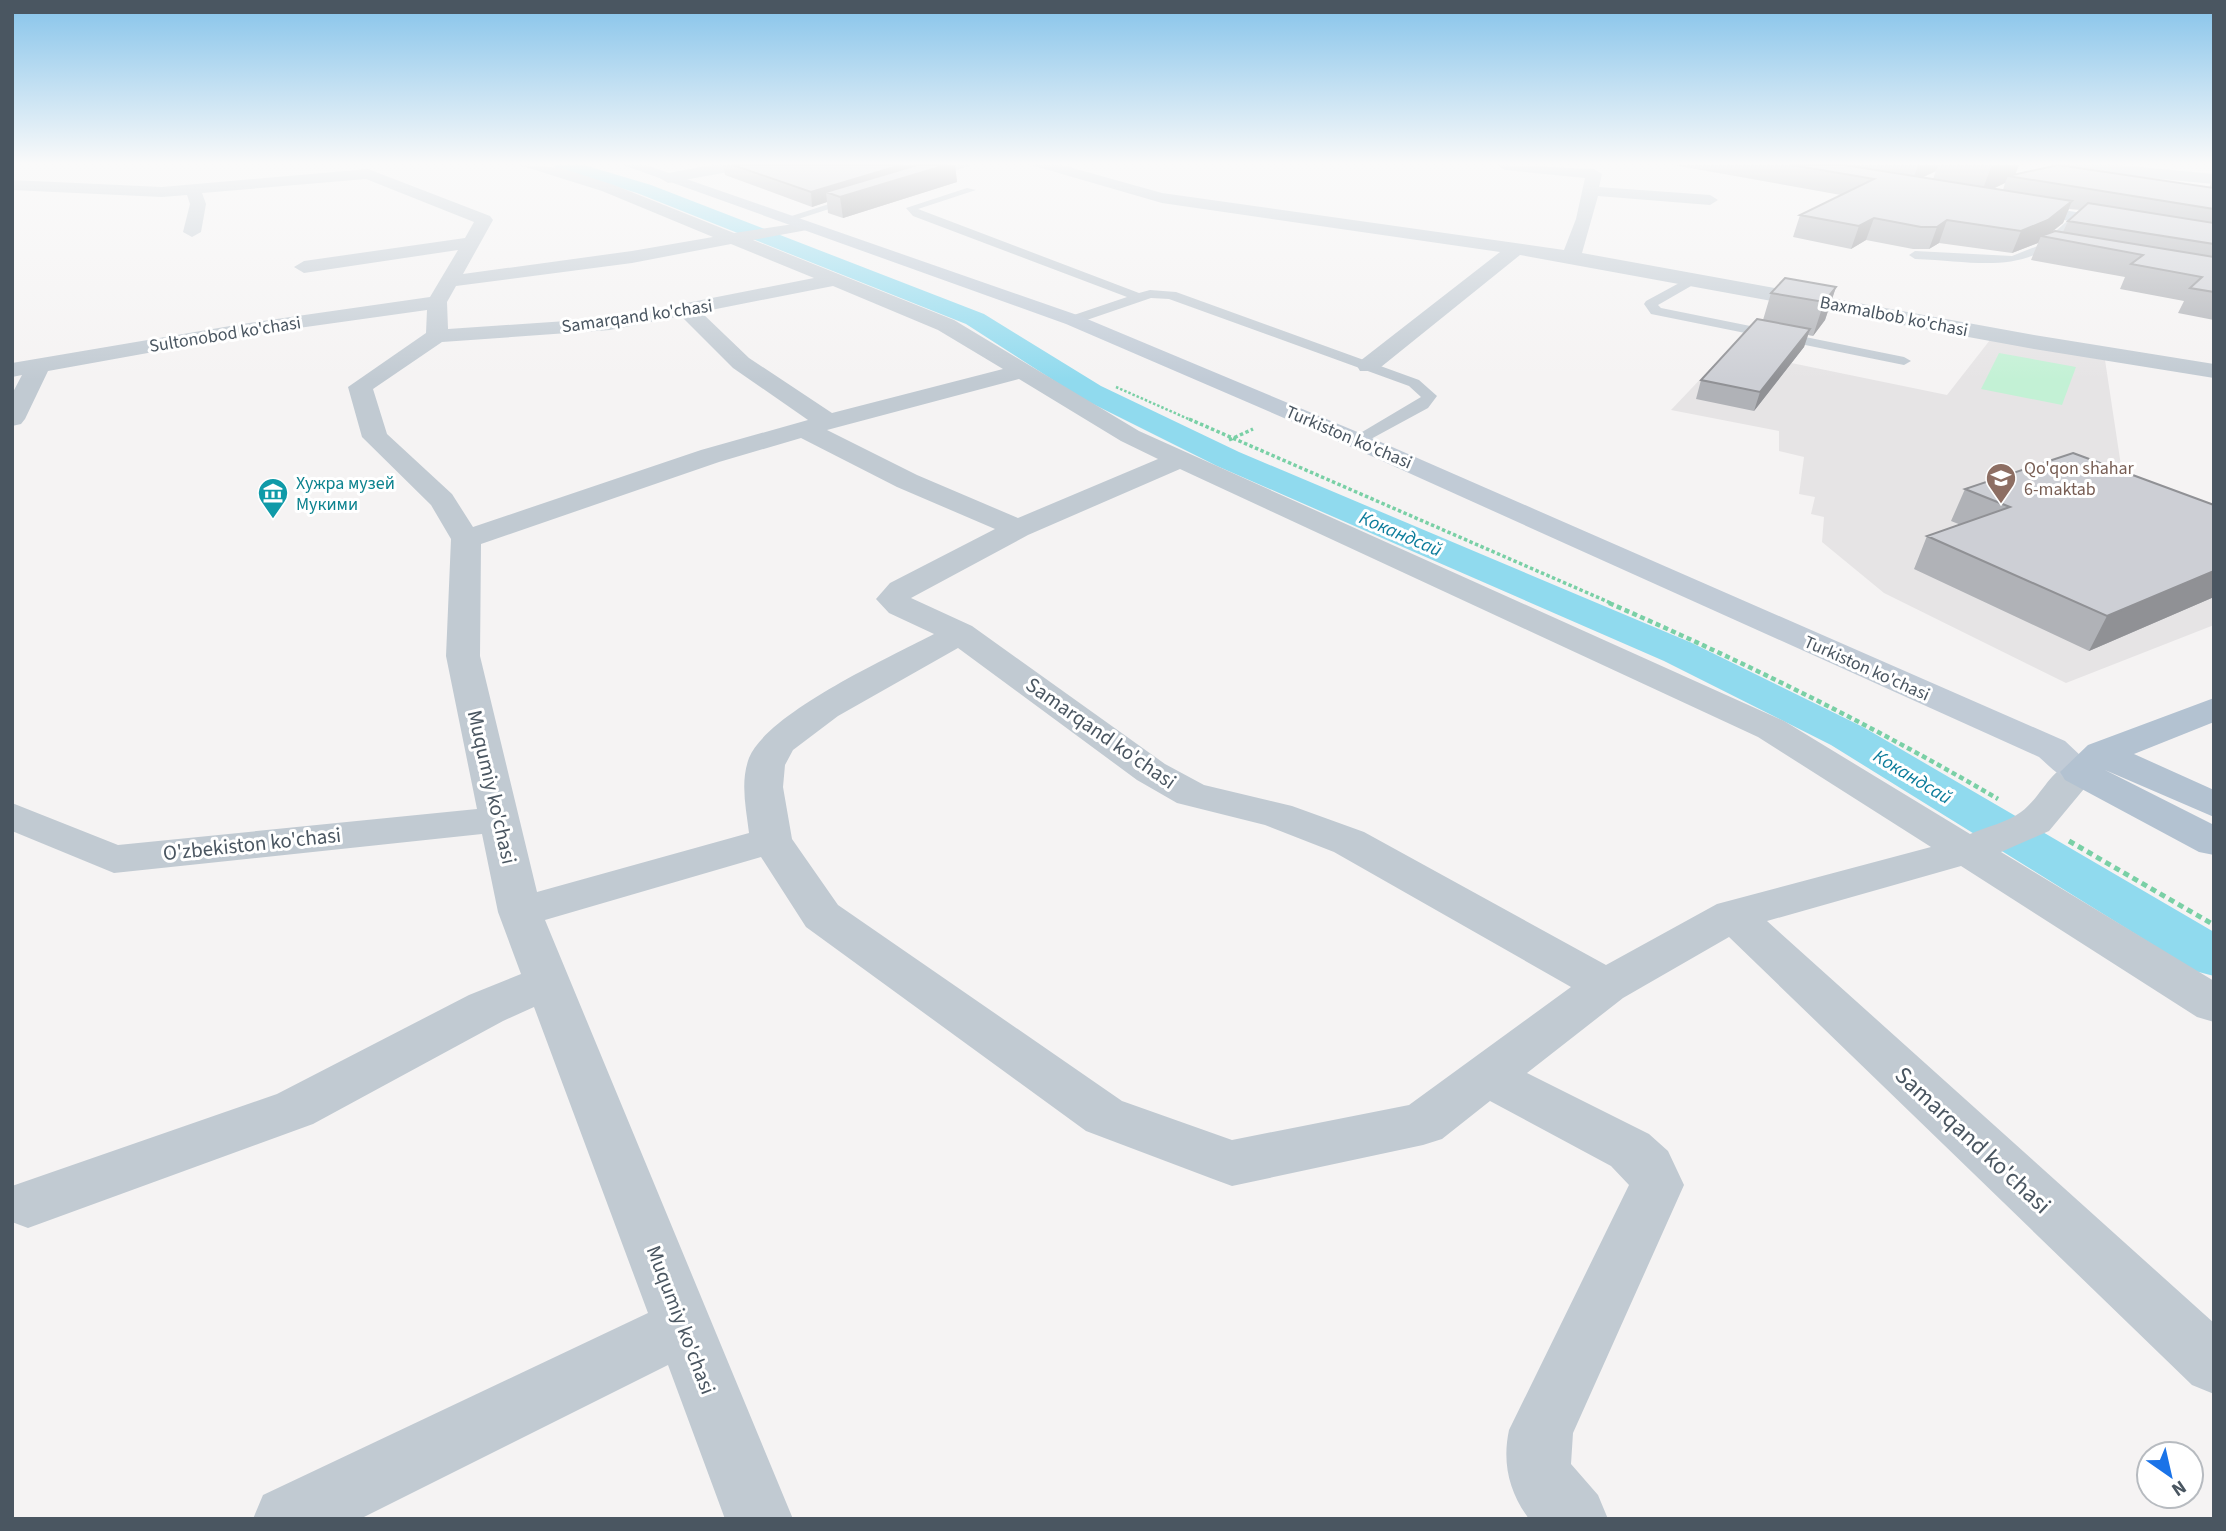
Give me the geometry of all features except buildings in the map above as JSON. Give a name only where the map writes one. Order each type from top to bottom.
[{"type":"main road","name":"Turkiston ko'chasi","points":[[819,236],[1073,320],[1358,440],[2077,758],[2214,805]]},
{"type":"main road","points":[[2192,236],[2214,240]]},
{"type":"main road","points":[[2077,758],[2214,709]]},
{"type":"main road","name":"Turkiston ko'chasi","points":[[2077,758],[2214,842]]},
{"type":"street","points":[[475,236],[442,307],[360,387],[375,437],[442,500],[466,539],[710,456],[1023,371]]},
{"type":"street","points":[[728,236],[946,325],[1130,436],[1771,729],[2214,1004]]},
{"type":"street","points":[[442,307],[632,257],[744,236]]},
{"type":"street","name":"Baxmalbob ko'chasi","points":[[1429,236],[1571,257],[2034,342],[2214,371]]},
{"type":"street","points":[[1571,257],[1577,236]]},
{"type":"street","points":[[304,267],[472,242]]},
{"type":"street","points":[[1368,366],[1516,249]]},
{"type":"street","name":"Samarqand ko'chasi","points":[[442,307],[610,324],[835,280]]},
{"type":"street","name":"Sultonobod ko'chasi","points":[[12,370],[242,330],[442,307]]},
{"type":"street","points":[[686,310],[741,363],[816,426],[907,481],[1018,529]]},
{"type":"street","points":[[12,419],[39,365]]},
{"type":"street","name":"Samarqand ko'chasi","points":[[1180,459],[1018,529],[901,590],[892,599],[900,606],[960,633],[1151,772],[1191,794],[1278,815],[1349,842],[1606,986]]},
{"type":"street","name":"Muqumiy ko'chasi","points":[[466,539],[463,656],[520,912],[759,1519]]},
{"type":"street","points":[[960,633],[806,719],[769,753],[763,786],[771,840],[822,916],[1104,1116],[1232,1163],[1423,1124],[1606,986],[1732,915],[1966,851],[2035,822],[2077,758]]},
{"type":"street","name":"O'zbekiston ko'chasi","points":[[12,816],[114,859],[501,819]]},
{"type":"street","points":[[520,912],[771,840]]},
{"type":"street","name":"Samarqand ko'chasi","points":[[1732,915],[2214,1364]]},
{"type":"street","points":[[28,1205],[295,1109],[486,1008],[547,982]]},
{"type":"street","points":[[1487,1076],[1630,1150],[1649,1167],[1657,1185],[1541,1430],[1534,1455],[1540,1480],[1574,1519]]},
{"type":"street","points":[[287,1519],[683,1327]]},
{"type":"lane","points":[[977,236],[1140,298]]},
{"type":"lane","points":[[1915,255],[2014,260],[2051,248],[2061,236]]},
{"type":"lane","points":[[1694,279],[1651,303],[1656,311],[1904,361]]},
{"type":"lane","points":[[1073,320],[1150,294],[1189,299],[1414,383],[1429,396],[1422,405],[1358,440]]},
{"type":"path","points":[[1113,386],[1699,642],[1898,740],[2214,925]]},
{"type":"path","points":[[1230,439],[1254,429]]},
{"type":"shaded area","name":"Qo'qon shahar 6-maktab","points":[[1990,340],[2105,360],[2123,479],[2214,515],[2214,625],[2066,683],[1884,593],[1822,542],[1824,517],[1811,514],[1815,497],[1799,494],[1804,457],[1779,451],[1779,431],[1671,410],[1728,350],[1947,395]]},
{"type":"green space","points":[[1999,353],[2076,367],[2062,405],[1981,389]]},
{"type":"waterway","name":"Кокандсай","points":[[765,236],[975,319],[1091,392],[1228,459],[1678,652],[1847,736],[2214,957]]},
{"type":"place","name":"Qo'qon shahar 6-maktab","points":[[2001,505]]},
{"type":"place","name":"Хужра музей Мукими","points":[[273,520]]}]
